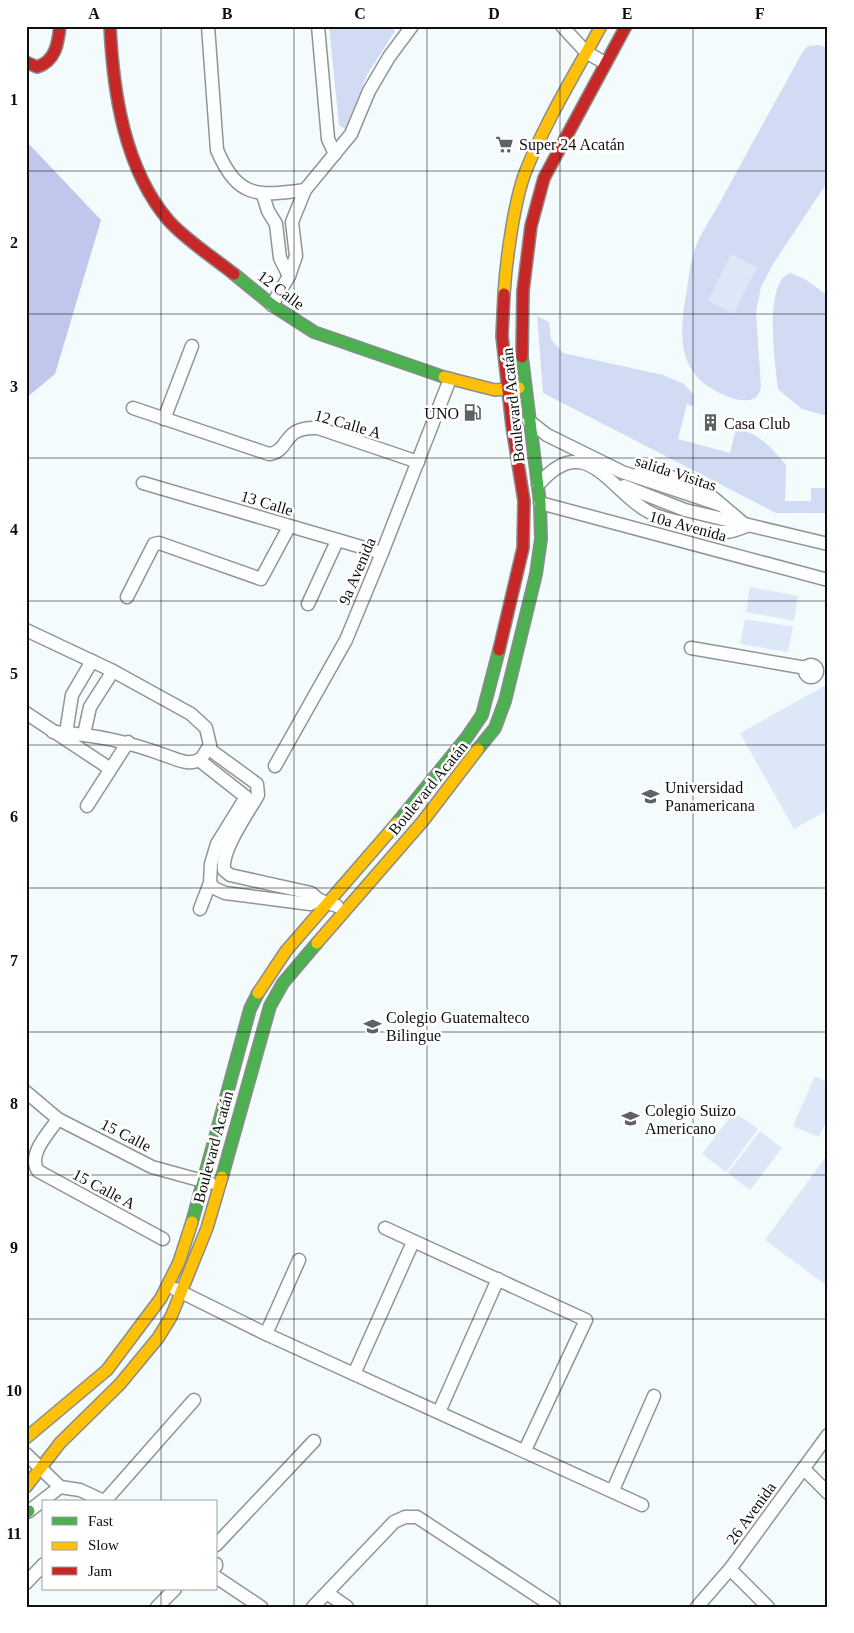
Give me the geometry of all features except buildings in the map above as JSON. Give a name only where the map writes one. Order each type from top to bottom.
[{"type":"main road","points":[[26,62],[38,66],[46,64],[53,54],[60,26]]},
{"type":"main road","name":"12 Calle","points":[[110,26],[115,92],[139,168],[159,209],[170,222],[272,305],[314,332],[450,379],[490,390],[524,388]]},
{"type":"main road","name":"Boulevard Acatán","points":[[26,1438],[107,1370],[161,1298],[179,1262],[204,1182],[254,998],[275,962],[325,901],[467,738],[482,715],[518,575],[524,538],[524,501],[502,336],[505,284],[519,196],[525,174],[536,149],[601,26]]},
{"type":"main road","name":"Boulevard Acatán","points":[[26,1487],[60,1443],[120,1384],[158,1338],[182,1293],[221,1185],[240,1108],[270,1006],[283,983],[423,821],[495,728],[508,692],[536,574],[541,539],[538,485],[524,388],[522,331],[523,291],[531,226],[544,178],[626,26]]},
{"type":"street","points":[[208,26],[216,150],[233,179],[246,189],[264,195],[305,190]]},
{"type":"street","points":[[318,26],[328,139],[335,154]]},
{"type":"street","points":[[562,26],[586,52],[605,62]]},
{"type":"street","points":[[272,305],[289,276],[296,256],[292,222],[305,190],[351,134],[370,91],[409,27]]},
{"type":"street","points":[[264,195],[268,211],[276,224],[280,258],[289,276]]},
{"type":"street","points":[[276,224],[292,222]]},
{"type":"street","points":[[164,419],[192,346]]},
{"type":"street","name":"9a Avenida","points":[[275,766],[346,640],[450,379]]},
{"type":"street","name":"12 Calle A","points":[[132,408],[269,454],[275,454],[295,430],[304,427],[318,428],[418,462]]},
{"type":"street","points":[[529,421],[547,435],[668,506],[747,526],[806,537],[828,544]]},
{"type":"street","points":[[538,485],[548,473],[559,466],[574,462],[588,464],[618,477]]},
{"type":"street","name":"salida Visitas","points":[[618,477],[721,505],[747,526]]},
{"type":"street","name":"13 Calle","points":[[142,483],[382,553]]},
{"type":"street","name":"10a Avenida","points":[[540,503],[828,580]]},
{"type":"street","points":[[126,597],[154,544],[159,543],[261,579],[289,527]]},
{"type":"street","points":[[806,537],[828,536]]},
{"type":"street","points":[[308,604],[337,541]]},
{"type":"street","points":[[26,630],[113,671],[198,718],[208,732],[209,749],[199,760],[186,762],[128,742],[84,734],[59,732]]},
{"type":"street","points":[[691,648],[792,664],[810,672],[828,668]]},
{"type":"street","points":[[59,732],[72,695],[92,661]]},
{"type":"street","points":[[84,734],[90,707],[113,671]]},
{"type":"street","points":[[26,713],[59,732],[109,768]]},
{"type":"street","points":[[87,806],[109,768],[128,742]]},
{"type":"street","points":[[200,909],[221,858],[258,795],[257,784],[209,749]]},
{"type":"street","points":[[199,760],[246,797],[226,827],[221,858],[224,870],[230,875],[311,893],[345,911]]},
{"type":"street","points":[[210,882],[214,888],[225,893],[310,904],[325,901]]},
{"type":"street","name":"15 Calle","points":[[26,1092],[58,1119],[152,1167],[221,1185]]},
{"type":"street","name":"15 Calle A","points":[[58,1119],[35,1154],[34,1163],[42,1175],[163,1239]]},
{"type":"street","points":[[384,1228],[586,1320],[525,1450]]},
{"type":"street","points":[[354,1374],[413,1242]]},
{"type":"street","points":[[266,1334],[299,1260]]},
{"type":"street","points":[[439,1412],[498,1280]]},
{"type":"street","points":[[167,1285],[266,1334],[613,1490],[642,1505]]},
{"type":"street","points":[[613,1490],[654,1396]]},
{"type":"street","points":[[107,1500],[194,1400]]},
{"type":"street","name":"26 Avenida","points":[[696,1607],[730,1569],[828,1435]]},
{"type":"street","points":[[218,1543],[314,1441]]},
{"type":"street","points":[[26,1454],[60,1487],[80,1490],[101,1500]]},
{"type":"street","points":[[804,1468],[828,1493]]},
{"type":"street","points":[[42,1500],[60,1487]]},
{"type":"street","points":[[27,1511],[42,1500]]},
{"type":"street","points":[[27,1511],[42,1508]]},
{"type":"street","points":[[313,1607],[394,1522],[412,1516],[417,1517],[554,1607]]},
{"type":"street","points":[[26,1583],[42,1566]]},
{"type":"street","points":[[730,1569],[768,1607]]},
{"type":"street","points":[[218,1578],[261,1607]]},
{"type":"street","points":[[158,1607],[174,1590]]},
{"type":"street","points":[[327,1593],[347,1607]]},
{"type":"shaded area","points":[[329,26],[390,26],[395,31],[367,75],[345,129],[339,125]]},
{"type":"shaded area","points":[[819,45],[828,48],[828,181],[773,264],[761,287],[756,312],[761,387],[759,394],[748,400],[734,399],[714,390],[701,381],[692,371],[686,359],[682,332],[692,261],[704,230],[803,51],[808,46]]},
{"type":"shaded area","points":[[26,141],[101,220],[55,374],[26,398]]},
{"type":"shaded area","points":[[731,254],[757,267],[734,314],[708,301]]},
{"type":"shaded area","points":[[791,273],[806,280],[828,296],[828,416],[802,409],[778,389],[773,325],[774,307],[776,291],[782,279]]},
{"type":"shaded area","points":[[537,316],[549,322],[551,339],[563,353],[663,375],[684,384],[694,395],[693,406],[687,404],[678,439],[730,453],[736,429],[758,437],[786,465],[785,501],[811,501],[811,488],[828,488],[828,513],[776,513],[543,393]]},
{"type":"shaded area","points":[[750,587],[798,596],[794,621],[746,612]]},
{"type":"shaded area","points":[[745,619],[793,627],[788,652],[740,644]]},
{"type":"shaded area","points":[[828,684],[828,810],[794,829],[740,733]]},
{"type":"shaded area","points":[[815,1076],[828,1082],[828,1118],[819,1137],[793,1126]]},
{"type":"shaded area","points":[[734,1112],[758,1129],[726,1172],[702,1154]]},
{"type":"shaded area","points":[[760,1131],[782,1148],[750,1190],[728,1173]]},
{"type":"shaded area","points":[[828,1154],[828,1282],[826,1285],[765,1240]]},
{"type":"traffic: fast","points":[[234,274],[272,305],[314,332],[444,377]]},
{"type":"traffic: fast","points":[[478,749],[495,728],[505,701],[536,574],[541,539],[540,503],[522,357]]},
{"type":"traffic: fast","points":[[397,823],[467,737],[482,715],[499,650]]},
{"type":"traffic: fast","points":[[222,1177],[270,1006],[283,983],[317,943]]},
{"type":"traffic: fast","points":[[192,1222],[250,1009],[258,993]]},
{"type":"traffic: slow","points":[[504,294],[511,232],[517,200],[525,173],[551,117],[601,26]]},
{"type":"traffic: slow","points":[[444,377],[495,390],[519,388]]},
{"type":"traffic: slow","points":[[317,943],[423,821],[478,749]]},
{"type":"traffic: slow","points":[[258,993],[286,951],[397,823]]},
{"type":"traffic: slow","points":[[26,1487],[60,1443],[120,1384],[158,1338],[171,1317],[207,1228],[222,1177]]},
{"type":"traffic: slow","points":[[26,1438],[107,1370],[161,1298],[179,1262],[192,1222]]},
{"type":"traffic: jam","points":[[26,62],[37,67],[52,56],[57,45],[60,26]]},
{"type":"traffic: jam","points":[[110,26],[118,103],[131,154],[141,178],[169,221],[192,242],[234,274]]},
{"type":"traffic: jam","points":[[522,357],[523,291],[531,226],[544,178],[626,26]]},
{"type":"traffic: jam","points":[[499,650],[523,548],[524,501],[512,426],[502,336],[504,294]]},
{"type":"place","name":"Super 24 Acatán","points":[[505,144]]},
{"type":"place","name":"UNO","points":[[473,413]]},
{"type":"place","name":"Casa Club","points":[[710,423]]},
{"type":"place","name":"Universidad Panamericana","points":[[651,796]]},
{"type":"place","name":"Colegio Guatemalteco Bilingue","points":[[372,1026]]},
{"type":"place","name":"Colegio Suizo Americano","points":[[631,1119]]}]
